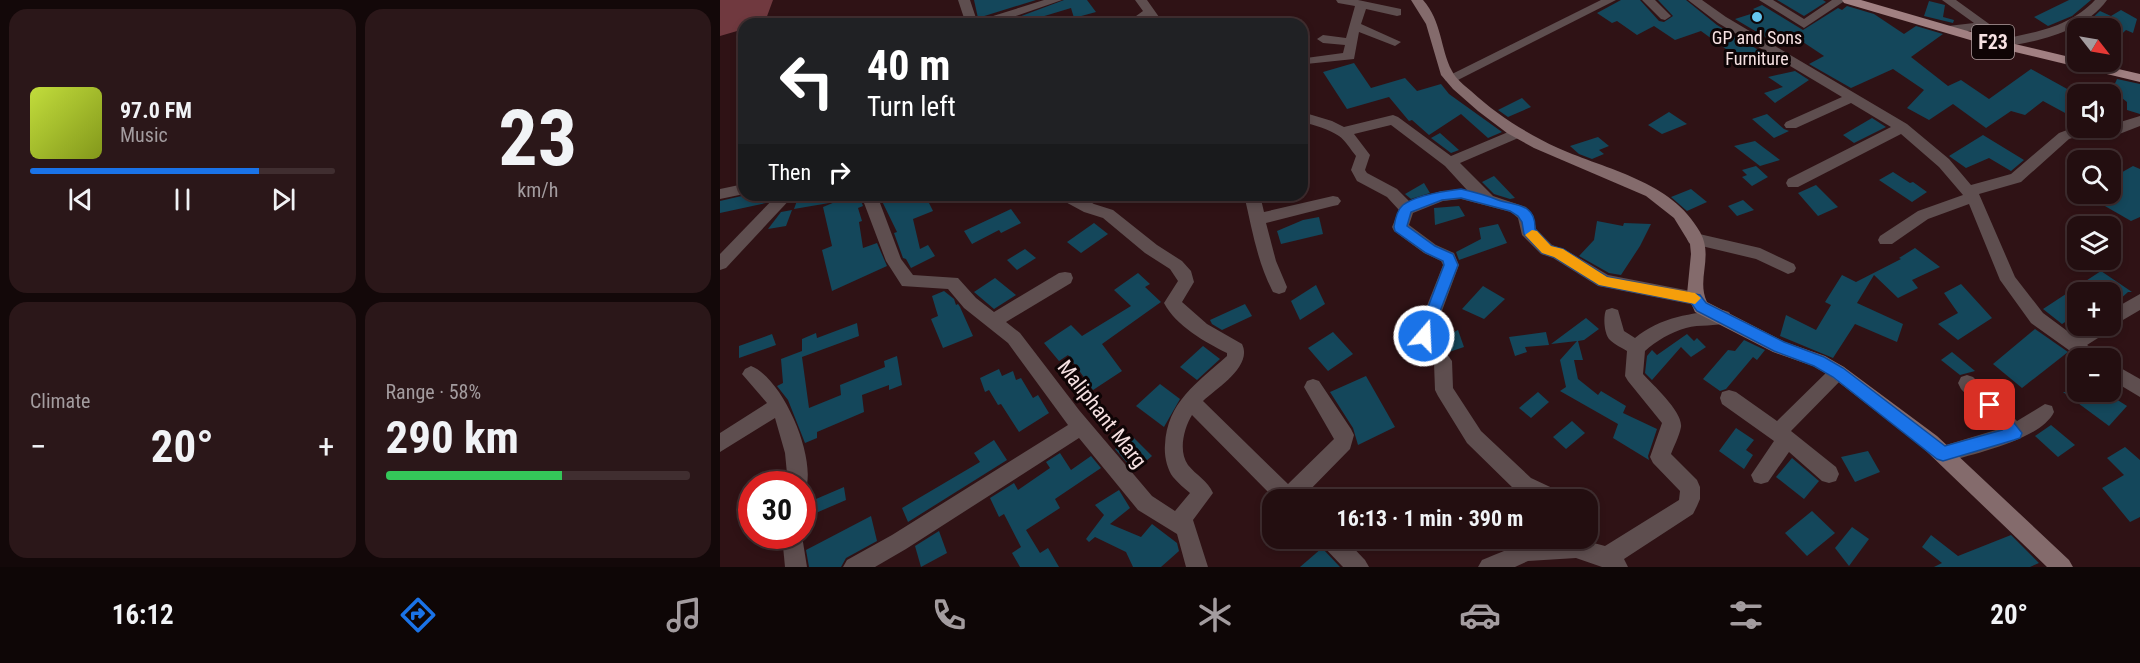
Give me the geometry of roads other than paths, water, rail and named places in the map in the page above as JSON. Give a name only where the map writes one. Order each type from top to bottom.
[{"type":"main road","points":[[1417,0],[1430,17],[1446,72],[1472,101],[1518,133],[1653,194],[1681,215],[1700,252],[1694,287],[1695,298],[1701,307],[1779,347],[1819,361],[1838,372],[1943,454],[2062,567]]},
{"type":"main road","name":"F23","points":[[1848,0],[1998,44],[2140,78]]},
{"type":"street","points":[[964,0],[970,18]]},
{"type":"street","points":[[1000,18],[1056,0]]},
{"type":"street","points":[[1141,0],[1153,18]]},
{"type":"street","points":[[1342,0],[1397,12]]},
{"type":"street","points":[[1451,78],[1610,0]]},
{"type":"street","points":[[1648,0],[1665,15]]},
{"type":"street","points":[[1694,0],[1722,20],[1902,127],[1944,163],[1971,194],[2008,280],[2037,318],[2078,348]]},
{"type":"street","points":[[1765,0],[1804,24],[1840,0]]},
{"type":"street","points":[[1948,0],[1986,26],[1952,29]]},
{"type":"street","points":[[1998,44],[2034,37],[2062,28],[2089,11],[2101,0]]},
{"type":"street","points":[[1311,61],[1350,56],[1350,42],[1362,5]]},
{"type":"street","points":[[1140,18],[1148,12]]},
{"type":"street","points":[[1354,26],[1395,42]]},
{"type":"street","points":[[1323,39],[1350,42]]},
{"type":"street","points":[[1791,125],[1853,97]]},
{"type":"street","points":[[1308,119],[1344,132],[1393,120],[1450,162],[1486,199],[1497,205],[1513,206],[1523,212],[1529,222],[1528,231],[1547,250],[1558,253],[1604,281],[1695,298]]},
{"type":"street","points":[[1886,240],[1923,215],[2016,178],[2064,135],[2078,131],[2109,133],[2122,126],[2140,121]]},
{"type":"street","points":[[1793,183],[1862,150],[1902,127]]},
{"type":"street","points":[[1344,132],[1363,155],[1358,170],[1362,177],[1392,193],[1407,209]]},
{"type":"street","points":[[1450,162],[1518,133]]},
{"type":"street","points":[[720,194],[738,190]]},
{"type":"street","points":[[1486,199],[1461,194],[1441,196],[1407,209],[1400,227],[1430,249],[1448,257],[1451,265],[1424,336],[1443,361],[1444,390],[1474,437],[1524,485],[1533,489]]},
{"type":"street","points":[[720,264],[780,201]]},
{"type":"street","name":"Maliphant Marg","points":[[871,201],[894,261],[908,281],[952,283],[970,303],[1014,338],[1072,416],[1145,503],[1177,524],[1184,520],[1203,493],[1179,469],[1174,453],[1175,427],[1190,400],[1236,359],[1236,349],[1200,328],[1179,312],[1172,303],[1186,282],[1185,276],[1176,265],[1151,249],[1108,214],[1079,201]]},
{"type":"street","points":[[1254,201],[1268,261],[1279,287]]},
{"type":"street","points":[[1258,219],[1333,201]]},
{"type":"street","points":[[1695,239],[1760,254],[1788,268]]},
{"type":"street","points":[[994,321],[1065,278]]},
{"type":"street","points":[[2121,313],[2140,301]]},
{"type":"street","points":[[1612,315],[1616,335],[1636,348]]},
{"type":"street","points":[[1489,567],[1528,551],[1576,548],[1600,554],[1686,507],[1690,499],[1690,487],[1659,457],[1672,424],[1670,414],[1649,396],[1634,376],[1636,348],[1650,336],[1685,321],[1723,318]]},
{"type":"street","points":[[2073,345],[2087,336]]},
{"type":"street","points":[[1761,475],[1782,435],[1838,372]]},
{"type":"street","points":[[751,374],[772,394],[779,405],[798,471]]},
{"type":"street","points":[[2121,376],[2140,389]]},
{"type":"street","points":[[1967,383],[2014,433]]},
{"type":"street","points":[[1298,489],[1343,443],[1344,435],[1313,387]]},
{"type":"street","points":[[1729,398],[1782,435],[1829,474]]},
{"type":"street","points":[[1190,400],[1280,489]]},
{"type":"street","points":[[720,443],[779,405]]},
{"type":"street","points":[[1943,454],[2014,433],[2045,412]]},
{"type":"street","points":[[854,567],[899,542],[1082,426]]},
{"type":"street","points":[[1184,520],[1197,567]]},
{"type":"street","points":[[794,549],[796,567]]},
{"type":"street","points":[[1340,549],[1358,567]]},
{"type":"place","name":"GP and Sons Furniture","points":[[1757,17]]}]
